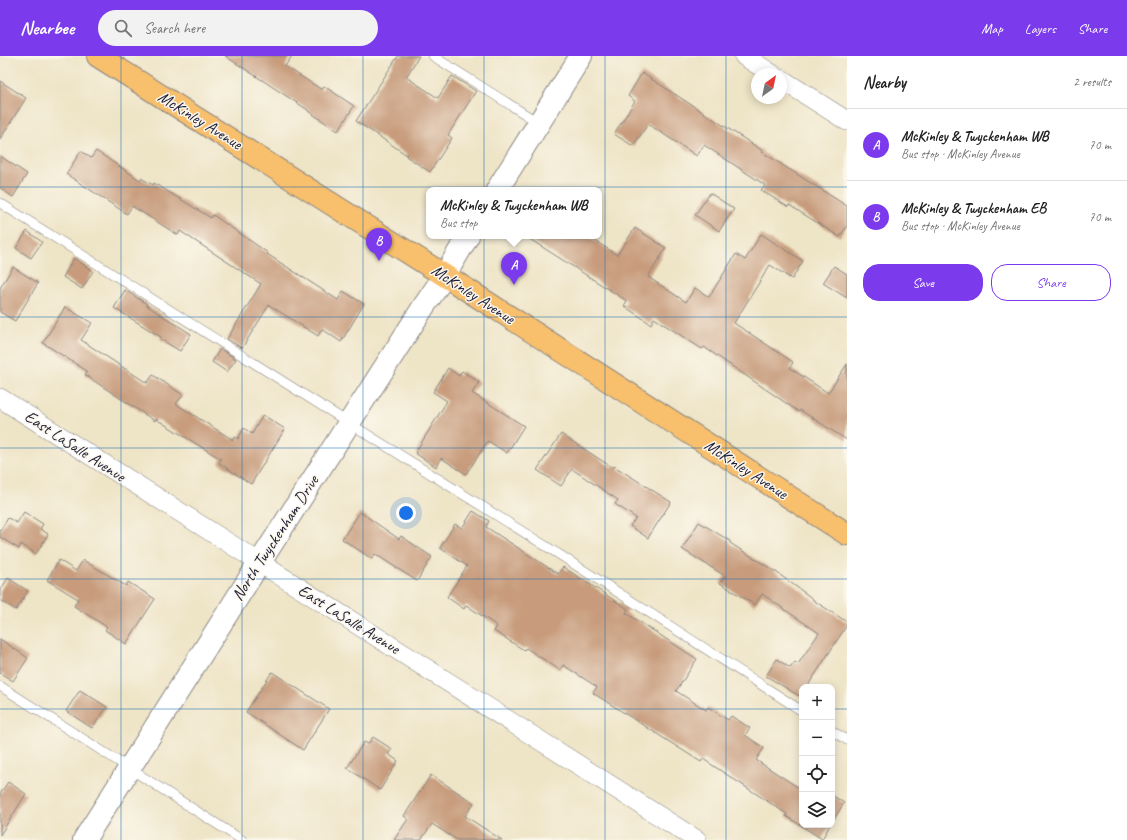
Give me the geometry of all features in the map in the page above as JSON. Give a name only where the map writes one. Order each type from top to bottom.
[{"type":"main road","name":"McKinley Avenue","points":[[98,56],[445,275],[847,534]]},
{"type":"street","points":[[499,187],[581,56]]},
{"type":"street","points":[[744,56],[763,68]]},
{"type":"street","points":[[787,83],[847,121]]},
{"type":"street","name":"North Twyckenham Drive","points":[[84,840],[259,563],[445,275],[466,239]]},
{"type":"street","name":"East LaSalle Avenue","points":[[0,398],[697,840]]},
{"type":"lane","points":[[433,56],[539,123]]},
{"type":"lane","points":[[0,203],[560,555],[799,709]]},
{"type":"lane","points":[[0,686],[242,840]]},
{"type":"lane","points":[[835,732],[847,740]]},
{"type":"building","points":[[225,56],[292,56],[285,66],[322,90],[324,86],[354,106],[338,131]]},
{"type":"building","points":[[398,56],[419,56],[406,77],[438,98],[452,76],[476,91],[448,135],[452,138],[430,172],[356,121]]},
{"type":"building","points":[[642,73],[847,206],[847,226],[840,237],[789,205],[788,207],[761,190],[765,185],[704,145],[697,156],[648,124],[633,146],[614,134],[635,101],[628,96]]},
{"type":"building","points":[[0,81],[26,98],[0,139]]},
{"type":"building","points":[[81,151],[91,158],[96,151],[140,180],[141,178],[153,185],[154,183],[211,218],[213,215],[268,253],[267,254],[338,300],[343,291],[364,304],[341,342],[322,329],[318,336],[269,305],[242,348],[227,339],[261,284],[180,231],[178,235],[132,206],[127,214],[66,174]]},
{"type":"building","points":[[0,156],[27,174],[13,197],[0,188]]},
{"type":"building","points":[[710,193],[734,209],[719,231],[695,215]]},
{"type":"building","points":[[635,228],[666,248],[648,277],[686,302],[695,288],[709,297],[736,254],[745,260],[761,234],[803,261],[792,279],[770,265],[734,323],[793,362],[790,368],[828,393],[847,364],[847,440],[800,410],[799,412],[704,347],[702,349],[654,318],[651,324],[624,306],[627,301],[530,239],[593,239],[617,255]]},
{"type":"building","points":[[27,231],[42,242],[31,258],[16,248]]},
{"type":"building","points":[[74,258],[93,271],[82,289],[63,277]]},
{"type":"building","points":[[834,266],[847,274],[847,298],[823,283]]},
{"type":"building","points":[[13,267],[38,283],[15,321],[0,312],[0,288]]},
{"type":"building","points":[[125,290],[191,334],[180,351],[160,339],[161,337],[114,308]]},
{"type":"building","points":[[65,307],[92,323],[81,340],[147,383],[153,375],[183,395],[176,404],[233,440],[235,437],[238,439],[244,428],[252,434],[263,415],[285,429],[251,484],[219,463],[221,459],[156,419],[155,421],[85,375],[87,371],[43,343]]},
{"type":"building","points":[[220,349],[236,359],[227,372],[212,362]]},
{"type":"building","points":[[448,368],[459,376],[462,371],[479,382],[472,393],[524,426],[507,453],[488,441],[466,474],[441,458],[436,467],[415,453],[447,401],[433,392]]},
{"type":"building","points":[[561,434],[613,468],[614,466],[671,502],[648,538],[630,526],[636,518],[615,504],[618,500],[572,469],[561,486],[537,470]]},
{"type":"building","points":[[473,511],[489,521],[486,527],[558,574],[563,567],[628,609],[626,613],[697,659],[676,691],[706,710],[708,707],[728,720],[731,716],[750,728],[745,735],[764,748],[756,760],[799,788],[799,824],[786,816],[787,814],[703,759],[701,762],[593,693],[597,687],[563,665],[560,670],[526,648],[524,650],[494,631],[497,626],[466,605],[464,609],[447,597],[467,566],[440,548],[455,524],[462,528]]},
{"type":"building","points":[[24,512],[43,524],[40,529],[48,534],[36,554],[21,544],[19,549],[0,537],[0,531],[8,518],[17,523]]},
{"type":"building","points":[[360,512],[399,539],[401,536],[432,557],[417,581],[375,554],[372,559],[342,539]]},
{"type":"building","points":[[699,522],[776,572],[813,600],[847,622],[847,625],[809,684],[799,684],[799,696],[766,676],[777,659],[790,668],[795,662],[798,664],[819,633],[762,594],[755,605],[720,583],[725,576],[682,549]]},
{"type":"building","points":[[59,560],[76,571],[83,560],[126,586],[128,582],[155,599],[126,644],[105,630],[107,627],[74,606],[78,599],[47,580]]},
{"type":"building","points":[[8,578],[28,591],[16,610],[0,600],[0,591]]},
{"type":"building","points":[[0,639],[28,658],[13,681],[0,673]]},
{"type":"building","points":[[272,672],[329,709],[303,750],[246,712]]},
{"type":"building","points":[[80,690],[107,707],[92,728],[66,711]]},
{"type":"building","points":[[373,737],[392,749],[388,754],[398,761],[380,790],[347,768],[364,742],[368,744]]},
{"type":"building","points":[[431,775],[474,803],[465,816],[502,840],[457,840],[432,824],[421,840],[394,840],[408,819],[404,816]]},
{"type":"building","points":[[8,782],[26,794],[0,835],[0,794]]},
{"type":"building","points":[[835,797],[844,803],[835,817]]},
{"type":"building","points":[[805,828],[828,828],[822,839]]},
{"type":"place","name":"McKinley & Twyckenham EB","points":[[379,261]]},
{"type":"place","name":"McKinley & Twyckenham WB","points":[[514,285]]}]
